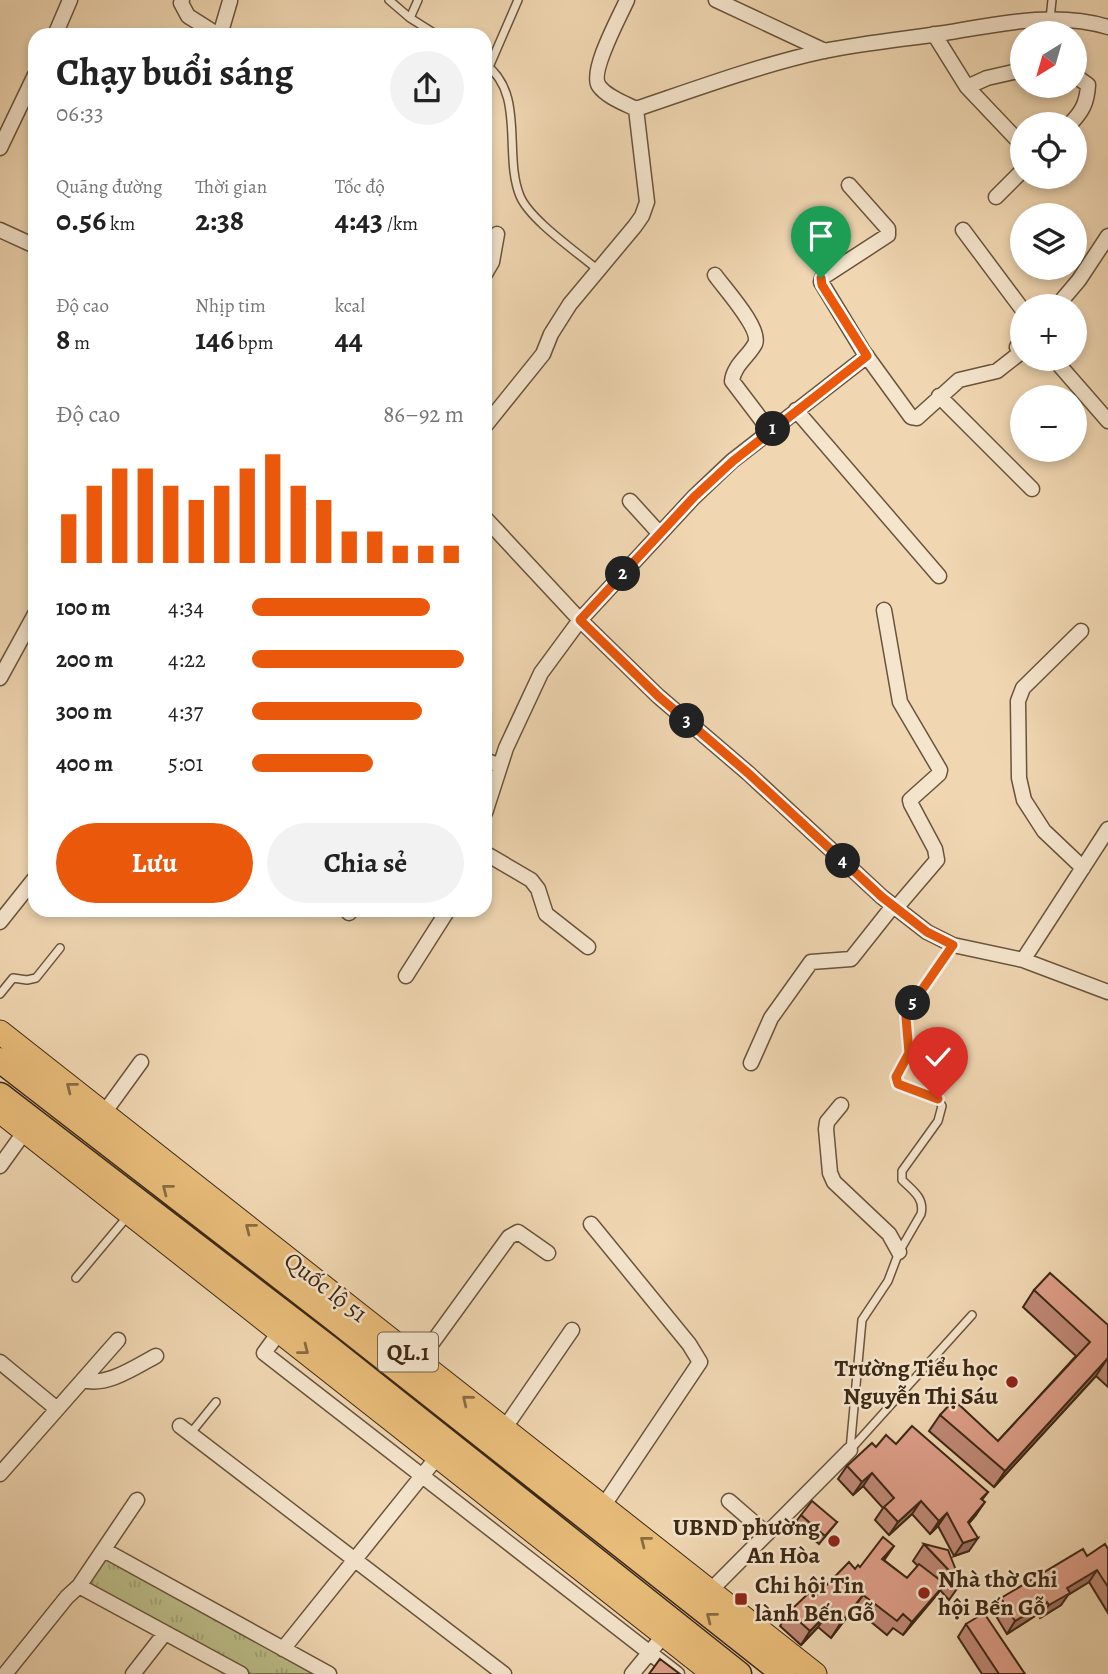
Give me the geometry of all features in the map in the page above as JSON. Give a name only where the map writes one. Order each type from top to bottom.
[{"type":"highway","name":"Quốc lộ 51","points":[[0,1060],[338,1309],[745,1631],[784,1674]]},
{"type":"highway","name":"Quốc lộ 51","points":[[0,1095],[29,1126],[329,1348],[663,1637],[739,1674]]},
{"type":"main road","name":"Quốc lộ 51","points":[[0,1032],[104,1113],[338,1309],[419,1361],[504,1429],[598,1515],[710,1591],[745,1631],[815,1674]]},
{"type":"main road","name":"Quốc lộ 51","points":[[0,1111],[29,1126],[130,1213],[663,1637],[714,1674]]},
{"type":"street","points":[[58,28],[70,0]]},
{"type":"street","points":[[182,0],[188,16],[208,28]]},
{"type":"street","points":[[627,0],[598,65],[596,78],[598,85],[608,94],[636,109],[757,69],[825,51],[1018,22],[1090,22],[1108,27]]},
{"type":"street","points":[[716,0],[825,51]]},
{"type":"street","points":[[221,28],[230,1]]},
{"type":"street","points":[[934,34],[967,87],[1010,132]]},
{"type":"street","points":[[967,87],[986,78],[1010,72]]},
{"type":"street","points":[[0,148],[28,90]]},
{"type":"street","points":[[492,417],[543,354],[551,334],[569,304],[642,216],[647,202],[636,109]]},
{"type":"street","points":[[996,197],[1010,183]]},
{"type":"street","points":[[849,185],[888,229],[888,234],[821,278],[821,282],[867,356],[911,417],[917,418],[959,380],[998,371],[1010,360]]},
{"type":"street","points":[[963,230],[1011,294]]},
{"type":"street","points":[[1,233],[28,243]]},
{"type":"street","points":[[492,262],[497,233]]},
{"type":"street","points":[[1067,294],[1108,236]]},
{"type":"street","points":[[715,275],[752,325],[757,337],[737,367],[732,381],[770,431]]},
{"type":"street","points":[[492,791],[506,748],[541,673],[580,620],[694,497],[770,431],[867,356]]},
{"type":"street","points":[[1064,371],[1108,421]]},
{"type":"street","points":[[939,396],[1032,489]]},
{"type":"street","points":[[796,410],[939,576]]},
{"type":"street","points":[[630,501],[660,534]]},
{"type":"street","points":[[492,526],[580,620],[658,696],[748,773],[895,907],[927,932],[953,945],[1023,960],[1108,992]]},
{"type":"street","points":[[751,1063],[771,1018],[811,961],[851,959],[937,860],[935,849],[911,800],[940,770],[900,702],[884,610]]},
{"type":"street","points":[[0,678],[28,627]]},
{"type":"street","points":[[1081,631],[1023,688],[1018,701],[1019,778],[1024,800],[1044,831],[1083,868]]},
{"type":"street","points":[[492,763],[500,766]]},
{"type":"street","points":[[1023,960],[1108,829]]},
{"type":"street","points":[[492,857],[531,880],[538,889],[546,914],[588,947]]},
{"type":"street","points":[[0,922],[28,887]]},
{"type":"street","points":[[406,976],[444,917]]},
{"type":"street","points":[[104,1113],[141,1062]]},
{"type":"street","points":[[841,1105],[827,1122],[826,1129],[832,1177],[889,1234],[899,1252]]},
{"type":"street","points":[[0,1166],[29,1126]]},
{"type":"street","points":[[591,1223],[689,1344],[700,1362],[598,1515]]},
{"type":"street","points":[[419,1361],[509,1237],[518,1232],[548,1253]]},
{"type":"street","points":[[504,1429],[572,1330]]},
{"type":"street","points":[[280,1331],[264,1353],[422,1476],[663,1637],[677,1674]]},
{"type":"street","points":[[0,1474],[118,1340]]},
{"type":"street","points":[[83,1380],[90,1382],[114,1377],[156,1356]]},
{"type":"street","points":[[0,1362],[57,1409]]},
{"type":"street","points":[[185,1430],[504,1674]]},
{"type":"street","points":[[710,1591],[850,1450]]},
{"type":"street","points":[[283,1649],[438,1456]]},
{"type":"street","points":[[5,1674],[67,1597],[79,1586],[137,1500]]},
{"type":"street","points":[[729,1501],[767,1534]]},
{"type":"street","points":[[104,1550],[329,1674]]},
{"type":"street","points":[[79,1586],[242,1674]]},
{"type":"street","points":[[133,1674],[165,1633]]},
{"type":"street","points":[[632,1674],[663,1637]]},
{"type":"lane","points":[[389,0],[426,28]]},
{"type":"lane","points":[[410,18],[418,0]]},
{"type":"lane","points":[[492,55],[518,0]]},
{"type":"lane","points":[[1050,20],[1052,0]]},
{"type":"lane","points":[[492,74],[509,99],[512,162],[520,196],[530,212],[598,270]]},
{"type":"lane","points":[[850,1450],[862,1320],[888,1281],[899,1252],[923,1206],[902,1180],[902,1171],[936,1125],[942,1106],[938,1099],[898,1084],[896,1077],[909,1053],[906,1017],[908,1010],[953,945]]},
{"type":"lane","points":[[0,994],[13,978],[36,978],[60,948]]},
{"type":"lane","points":[[76,1278],[130,1213]]},
{"type":"lane","points":[[850,1450],[972,1315]]},
{"type":"lane","points":[[185,1430],[216,1402]]},
{"type":"green space","points":[[106,1556],[319,1674],[251,1674],[86,1585]]},
{"type":"building","points":[[1050,1273],[1108,1325],[1108,1360],[1005,1471],[940,1415],[954,1400],[998,1441],[1090,1342],[1034,1290]]},
{"type":"building","points":[[912,1426],[988,1492],[981,1499],[985,1502],[968,1522],[978,1538],[963,1543],[947,1513],[939,1521],[921,1501],[898,1522],[884,1507],[894,1498],[872,1473],[862,1482],[847,1466],[872,1443],[876,1447],[886,1435],[896,1444]]},
{"type":"building","points":[[812,1501],[837,1522],[825,1536],[801,1515]]},
{"type":"building","points":[[883,1537],[894,1546],[882,1559],[907,1578],[919,1564],[945,1584],[912,1622],[903,1614],[897,1621],[863,1595],[840,1624],[828,1613],[810,1631],[789,1612],[812,1590],[817,1595],[849,1562],[855,1569],[858,1565],[860,1567]]},
{"type":"building","points":[[924,1544],[948,1550],[961,1583]]},
{"type":"building","points":[[1105,1544],[1108,1549],[1108,1587],[1097,1570],[1067,1588],[1070,1593],[1049,1605],[1047,1602],[1015,1621],[1001,1598],[1083,1549],[1087,1556]]},
{"type":"building","points":[[984,1613],[1025,1674],[999,1674],[966,1624]]},
{"type":"building","points":[[660,1659],[680,1674],[649,1674]]},
{"type":"place","name":"Trường Tiểu học Nguyễn Thị Sáu","points":[[1012,1382]]},
{"type":"place","name":"UBND phường An Hòa","points":[[834,1541]]},
{"type":"place","name":"Nhà thờ Chi hội Bến Gỗ","points":[[924,1593]]},
{"type":"place","name":"Chi hội Tin lành Bến Gỗ","points":[[741,1599]]},
{"type":"route","points":[[821,278],[822,285],[867,356],[733,461],[694,497],[580,620],[658,696],[748,773],[882,897],[927,932],[953,945],[908,1010],[906,1017],[909,1053],[896,1077],[898,1084],[938,1099]]}]
